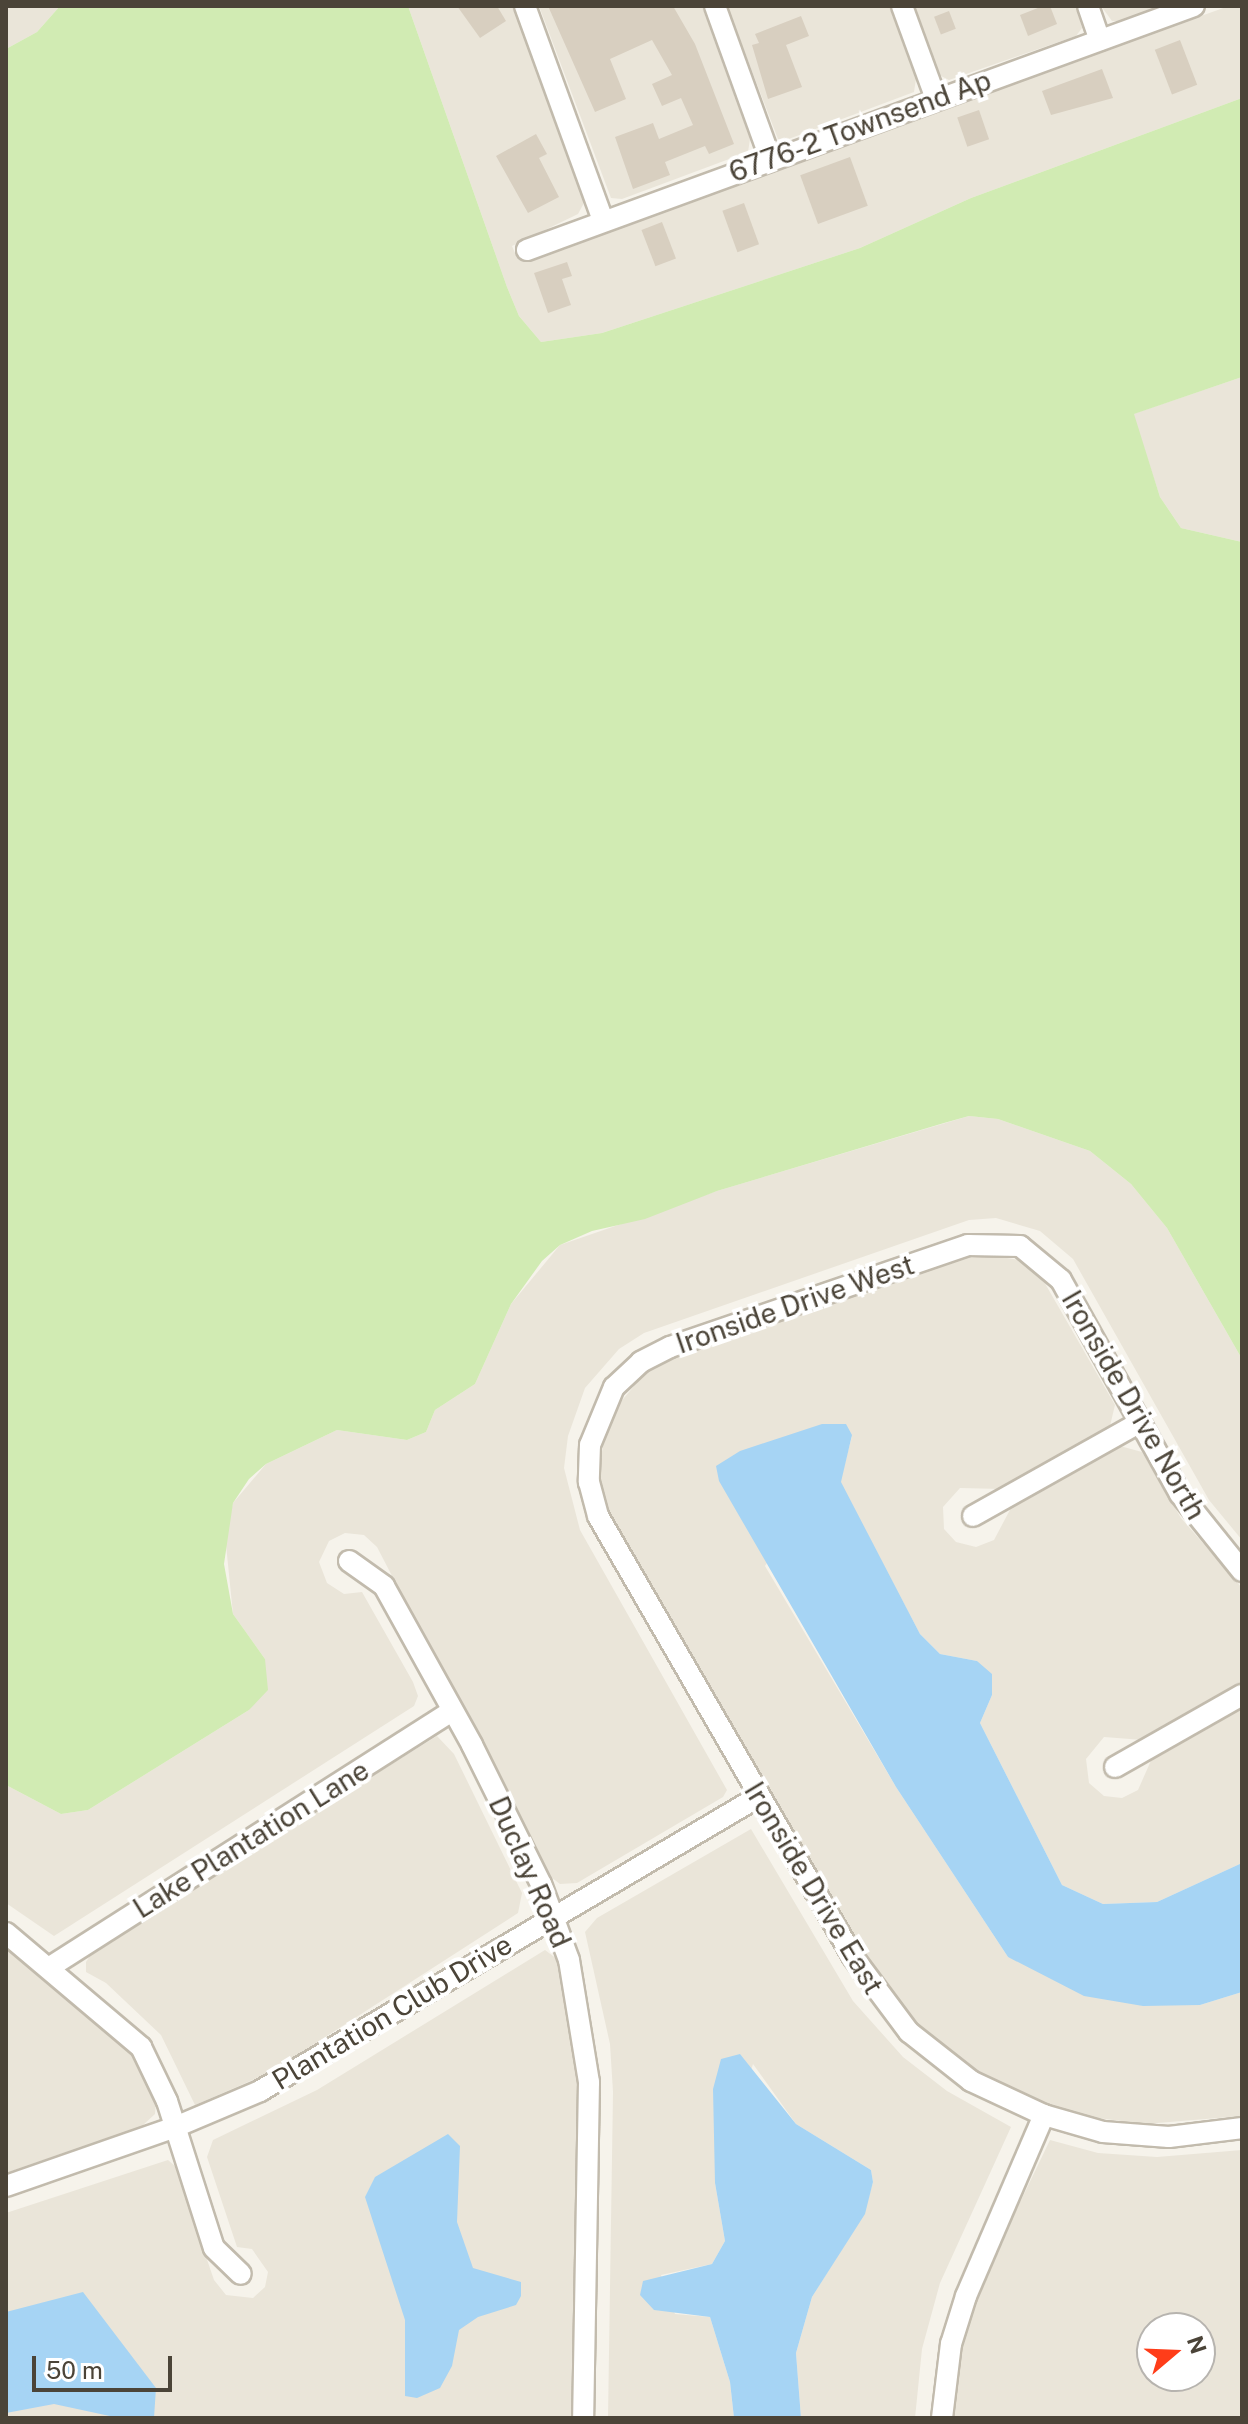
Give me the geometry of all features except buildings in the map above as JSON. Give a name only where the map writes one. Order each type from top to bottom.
[{"type":"street","points":[[525,6],[602,218]]},
{"type":"street","points":[[715,6],[770,158]]},
{"type":"street","points":[[902,6],[936,99]]},
{"type":"street","points":[[1088,6],[1100,40]]},
{"type":"street","name":"6776-2 Townsend Ap","points":[[527,250],[602,218],[1194,6]]},
{"type":"street","name":"Ironside Drive West","points":[[598,1416],[614,1387],[641,1362],[670,1347],[968,1245],[1020,1246]]},
{"type":"street","name":"Ironside Drive North","points":[[1020,1246],[1061,1280],[1180,1494],[1242,1571]]},
{"type":"street","name":"Ironside Drive East","points":[[598,1416],[590,1445],[589,1482],[598,1516],[853,1957],[909,2032],[971,2081],[1044,2115],[1103,2132],[1169,2137],[1242,2128]]},
{"type":"street","points":[[973,1516],[1139,1423]]},
{"type":"street","name":"Duclay Road","points":[[349,1561],[384,1586],[452,1711],[553,1916],[569,1960],[589,2082],[583,2418]]},
{"type":"street","points":[[1115,1767],[1242,1695]]},
{"type":"street","name":"Lake Plantation Lane","points":[[50,1967],[452,1711]]},
{"type":"street","name":"Plantation Club Drive","points":[[6,2186],[173,2128],[260,2091],[758,1797]]},
{"type":"street","points":[[6,1933],[50,1967],[141,2047],[156,2072],[214,2248],[241,2274]]},
{"type":"street","points":[[942,2418],[951,2344],[966,2296],[1044,2115]]},
{"type":"shaded area","points":[[6,6],[60,6],[37,32],[6,49]]},
{"type":"shaded area","points":[[408,6],[515,6],[585,201],[578,214],[512,246],[518,260],[1229,6],[1242,6],[1242,98],[971,198],[860,248],[602,333],[541,342],[519,316],[507,287]]},
{"type":"shaded area","points":[[539,6],[702,6],[750,139],[748,152],[622,199],[611,198]]},
{"type":"shaded area","points":[[727,6],[889,6],[916,79],[914,92],[786,140],[778,139]]},
{"type":"shaded area","points":[[914,6],[1077,6],[1082,28],[1076,36],[949,80],[939,75]]},
{"type":"shaded area","points":[[1101,6],[1160,6],[1112,21]]},
{"type":"shaded area","points":[[1242,377],[1242,542],[1181,528],[1160,497],[1133,414]]},
{"type":"shaded area","points":[[969,1116],[998,1119],[1090,1151],[1131,1184],[1167,1228],[1242,1359],[1242,1540],[1209,1500],[1073,1259],[1040,1231],[996,1218],[969,1220],[644,1333],[619,1349],[585,1388],[568,1436],[564,1468],[580,1530],[727,1790],[723,1797],[577,1883],[560,1884],[547,1874],[377,1547],[364,1535],[345,1533],[329,1541],[319,1562],[327,1583],[344,1594],[362,1592],[413,1682],[418,1696],[414,1706],[54,1936],[6,1903],[6,1785],[61,1814],[88,1810],[249,1710],[265,1659],[233,1614],[225,1535],[233,1503],[266,1464],[337,1430],[407,1440],[426,1432],[435,1410],[475,1384],[511,1304],[560,1245],[717,1191]]},
{"type":"shaded area","points":[[976,1253],[1020,1260],[1039,1273],[1115,1405],[1109,1430],[1002,1489],[960,1488],[943,1507],[944,1529],[956,1542],[976,1547],[994,1540],[1012,1506],[1120,1446],[1142,1452],[1181,1518],[1242,1588],[1242,1683],[1143,1740],[1104,1737],[1086,1759],[1089,1783],[1104,1796],[1122,1798],[1138,1790],[1153,1756],[1242,1707],[1242,1863],[1157,1902],[1103,1904],[1062,1885],[980,1723],[992,1695],[977,1661],[940,1654],[920,1634],[840,1482],[852,1436],[765,1566],[896,1787],[1008,1957],[1200,2005],[1242,1992],[1242,2116],[1145,2124],[1082,2116],[1025,2096],[965,2064],[915,2022],[876,1976],[607,1511],[598,1479],[607,1418],[646,1372],[673,1357]]},
{"type":"shaded area","points":[[437,1736],[454,1754],[522,1893],[518,1913],[271,2072],[195,2105],[161,2035],[106,1983],[86,1972],[86,1962],[95,1948]]},
{"type":"shaded area","points":[[751,1829],[853,2001],[903,2057],[947,2091],[1011,2127],[940,2283],[922,2349],[915,2418],[801,2418],[796,2353],[812,2297],[864,2214],[873,2182],[871,2170],[796,2124],[753,2064],[715,2183],[725,2241],[712,2264],[661,2275],[675,2314],[710,2317],[730,2382],[734,2418],[608,2418],[613,2092],[610,2044],[585,1932],[597,1918]]},
{"type":"shaded area","points":[[6,1944],[136,2055],[156,2101],[155,2114],[142,2126],[6,2173]]},
{"type":"shaded area","points":[[545,1950],[557,1959],[572,2023],[579,2085],[571,2418],[6,2418],[6,2213],[168,2160],[175,2166],[214,2280],[226,2295],[253,2298],[265,2287],[268,2272],[252,2249],[237,2247],[207,2157],[213,2140],[317,2090]]},
{"type":"shaded area","points":[[1050,2140],[1098,2153],[1157,2157],[1242,2150],[1242,2418],[952,2418],[960,2350],[974,2298]]},
{"type":"green space","points":[[60,6],[408,6],[507,287],[519,316],[541,342],[602,333],[860,248],[971,198],[1242,98],[1242,377],[1134,414],[1160,497],[1181,528],[1242,542],[1242,1359],[1167,1228],[1131,1184],[1090,1151],[998,1119],[969,1116],[717,1191],[645,1219],[592,1231],[560,1245],[542,1261],[511,1304],[475,1384],[435,1410],[426,1432],[407,1440],[337,1430],[266,1464],[249,1479],[233,1503],[224,1564],[233,1614],[265,1659],[268,1690],[249,1710],[88,1810],[61,1814],[6,1785],[6,49],[37,32]]},
{"type":"water","points":[[822,1424],[846,1424],[852,1435],[841,1482],[920,1634],[940,1654],[977,1661],[992,1674],[992,1695],[980,1723],[1062,1885],[1103,1904],[1157,1902],[1242,1863],[1242,1992],[1200,2005],[1143,2006],[1084,1996],[1008,1957],[896,1787],[719,1481],[716,1466],[740,1451]]},
{"type":"water","points":[[740,2054],[796,2124],[871,2170],[873,2182],[865,2214],[812,2297],[796,2353],[801,2418],[734,2418],[730,2382],[710,2317],[654,2310],[640,2295],[643,2281],[712,2264],[725,2241],[715,2183],[713,2089],[721,2059]]},
{"type":"water","points":[[448,2134],[460,2146],[457,2222],[473,2268],[521,2282],[521,2296],[516,2305],[478,2317],[459,2330],[452,2366],[440,2388],[417,2398],[405,2396],[405,2320],[365,2197],[375,2177]]},
{"type":"water","points":[[83,2292],[156,2388],[154,2418],[119,2418],[54,2404],[6,2413],[6,2312]]}]
